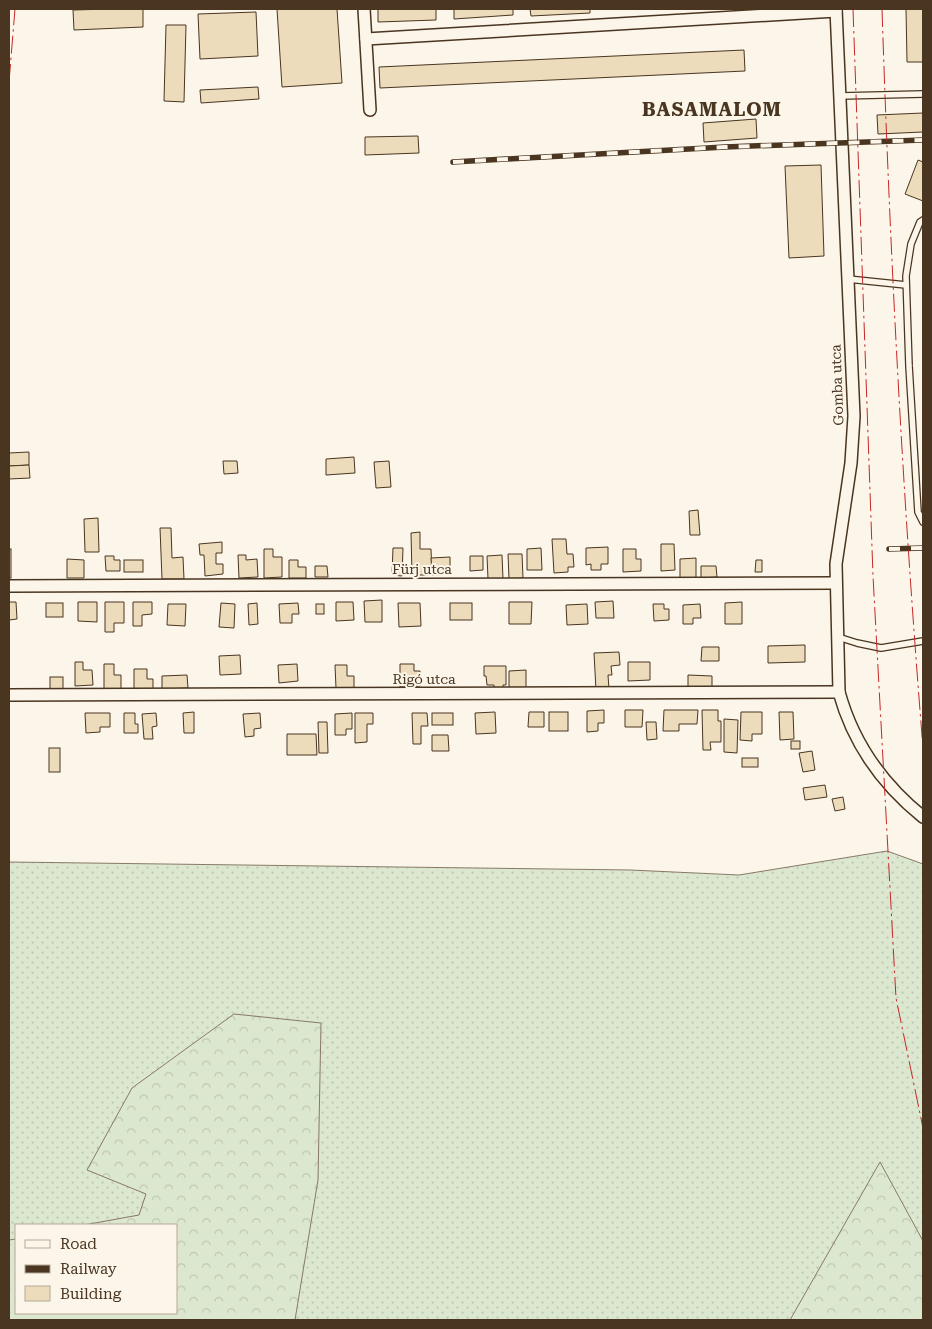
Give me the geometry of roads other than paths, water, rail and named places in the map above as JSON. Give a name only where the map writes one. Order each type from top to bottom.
[{"type":"street","points":[[364,9],[370,110]]},
{"type":"street","points":[[366,39],[836,10]]},
{"type":"street","name":"Gomba utca","points":[[836,10],[854,416],[854,437],[837,549],[835,583],[839,692],[847,717],[878,772],[894,792],[923,817]]},
{"type":"street","name":"Fürj utca","points":[[9,586],[835,583]]},
{"type":"street","name":"Rigó utca","points":[[9,695],[839,692]]},
{"type":"lane","points":[[840,96],[923,94]]},
{"type":"lane","points":[[923,220],[920,222],[910,244],[906,285],[918,512],[923,522]]},
{"type":"lane","points":[[848,279],[906,285]]},
{"type":"lane","points":[[836,636],[881,648],[923,641]]},
{"type":"railway","points":[[453,162],[725,147],[923,140]]},
{"type":"railway","points":[[889,549],[923,548]]},
{"type":"district","name":"BASAMALOM","points":[[712,109]]}]
